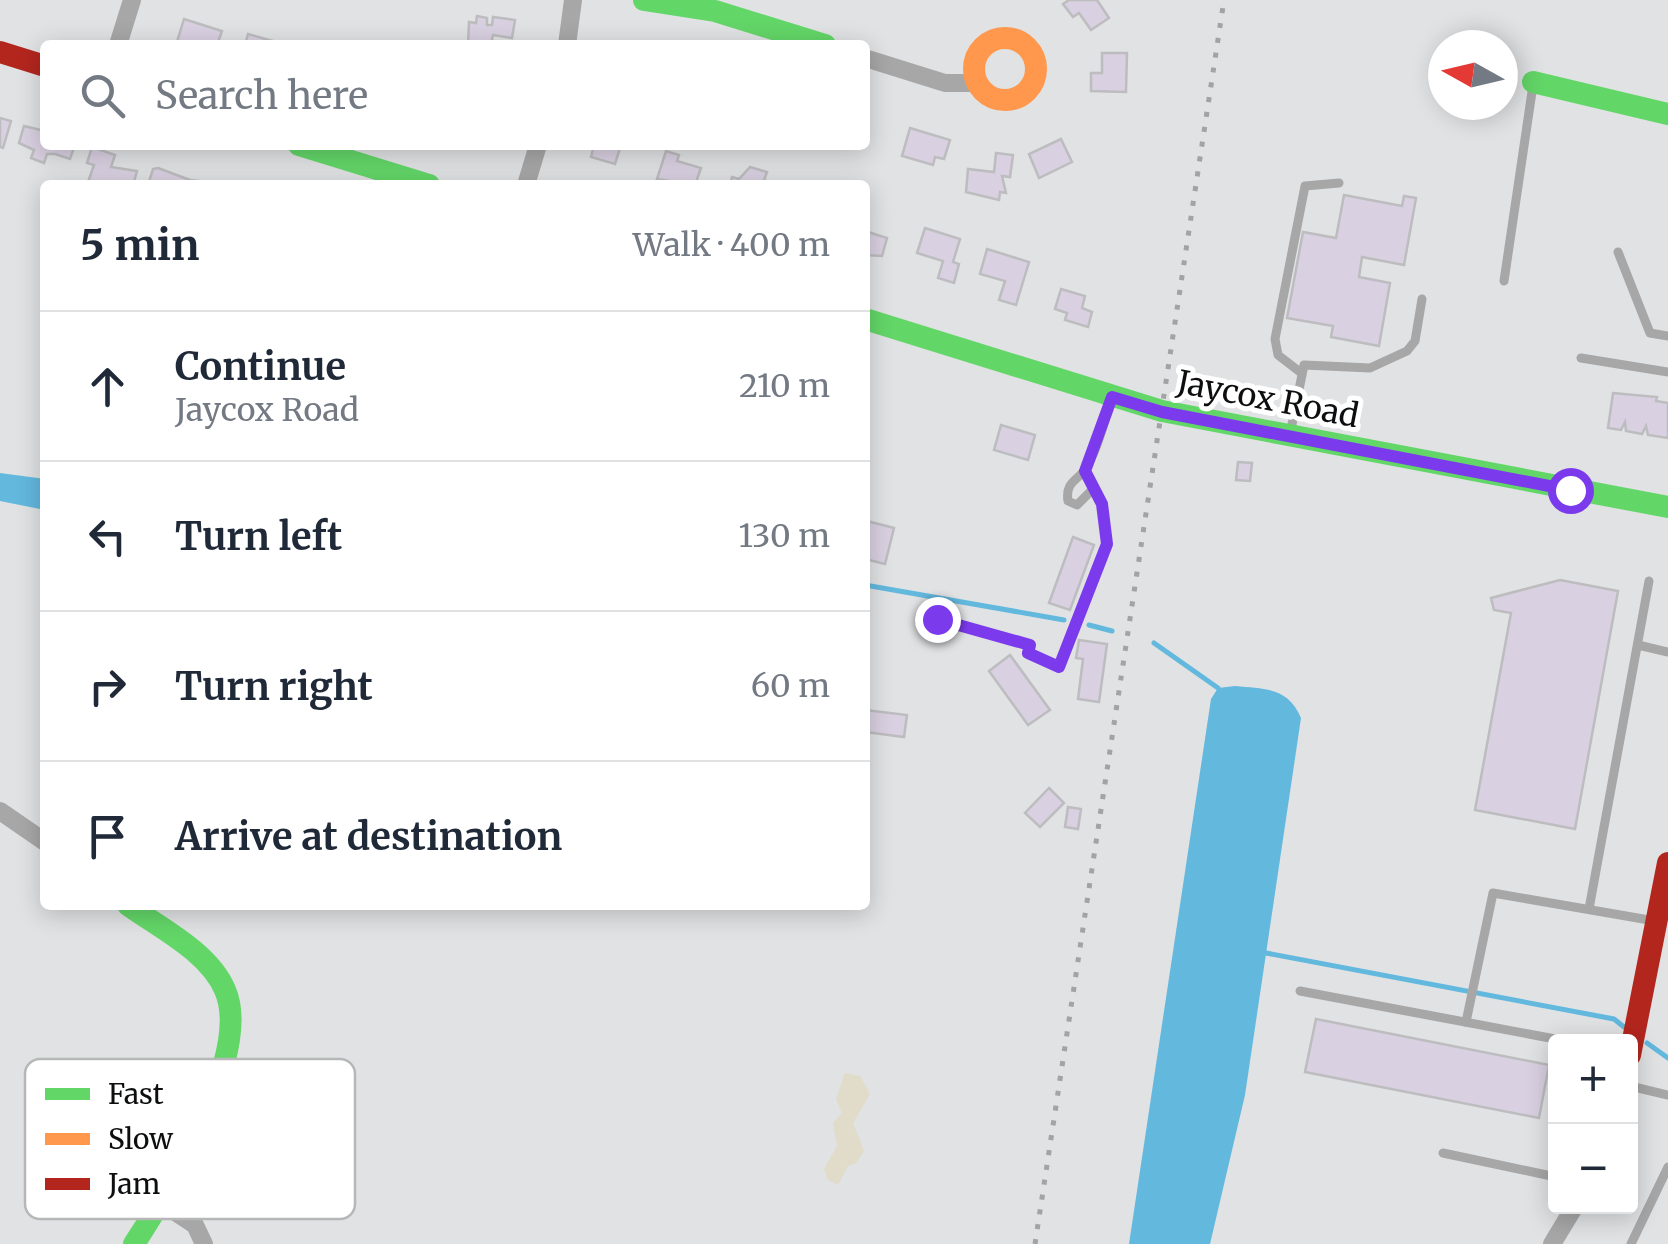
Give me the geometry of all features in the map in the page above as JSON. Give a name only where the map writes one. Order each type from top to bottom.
[{"type":"street","points":[[120,40],[132,0]]},
{"type":"street","points":[[567,40],[573,0]]},
{"type":"street","points":[[644,0],[715,11],[810,40]]},
{"type":"street","points":[[0,52],[40,64]]},
{"type":"street","points":[[870,60],[945,83],[977,82]]},
{"type":"street","points":[[1533,82],[1668,114]]},
{"type":"street","points":[[316,150],[413,180]]},
{"type":"street","points":[[528,180],[536,150]]},
{"type":"street","name":"Jaycox Road","points":[[870,322],[1112,397],[1290,436],[1668,507]]},
{"type":"street","points":[[0,811],[40,839]]},
{"type":"street","points":[[1635,1034],[1668,863]]},
{"type":"street","points":[[135,910],[209,966],[232,1009],[231,1034],[223,1059]]},
{"type":"street","points":[[1552,1244],[1570,1214]]},
{"type":"street","points":[[134,1244],[152,1219]]},
{"type":"street","points":[[188,1219],[196,1224],[204,1244]]},
{"type":"lane","points":[[1504,281],[1533,82]]},
{"type":"lane","points":[[1300,372],[1278,356],[1275,339],[1304,186],[1318,181],[1339,183]]},
{"type":"lane","points":[[1618,252],[1650,334],[1668,336]]},
{"type":"lane","points":[[1290,436],[1300,372],[1312,362],[1370,368],[1407,351],[1415,341],[1422,299]]},
{"type":"lane","points":[[1582,358],[1668,372]]},
{"type":"lane","points":[[1092,490],[1077,505],[1068,501],[1073,478],[1085,471],[1112,397]]},
{"type":"lane","points":[[920,615],[1030,645],[1028,653],[1059,667],[1107,544],[1108,524],[1085,471]]},
{"type":"lane","points":[[1589,909],[1649,582]]},
{"type":"lane","points":[[1638,646],[1668,652]]},
{"type":"lane","points":[[1466,1022],[1493,893],[1658,922]]},
{"type":"lane","points":[[1300,991],[1548,1038]]},
{"type":"lane","points":[[1638,1088],[1668,1094]]},
{"type":"lane","points":[[1443,1153],[1548,1176]]},
{"type":"lane","points":[[1631,1244],[1668,1168]]},
{"type":"sand","points":[[845,1073],[860,1076],[870,1094],[853,1123],[864,1151],[856,1163],[848,1166],[838,1185],[828,1180],[824,1169],[837,1146],[833,1123],[842,1113],[836,1099]]},
{"type":"water","points":[[0,473],[40,478],[40,509],[0,501]]},
{"type":"water","points":[[1235,686],[1282,695],[1301,718],[1245,1095],[1210,1244],[1129,1244],[1211,699],[1218,688]]},
{"type":"building","points":[[1069,0],[1097,0],[1109,18],[1091,30],[1079,13],[1073,17],[1063,4]]},
{"type":"building","points":[[477,16],[487,18],[487,25],[492,25],[493,17],[515,20],[512,38],[493,35],[492,40],[468,40],[469,22],[476,23]]},
{"type":"building","points":[[184,19],[222,31],[219,40],[178,40]]},
{"type":"building","points":[[248,34],[269,40],[246,40]]},
{"type":"building","points":[[1102,53],[1127,53],[1126,92],[1091,91],[1091,73],[1102,73]]},
{"type":"building","points":[[0,118],[11,121],[3,148],[0,147]]},
{"type":"building","points":[[24,126],[40,130],[40,150],[73,150],[70,159],[47,154],[44,163],[31,158],[34,150],[19,143]]},
{"type":"building","points":[[910,128],[950,140],[944,159],[935,157],[933,165],[902,156]]},
{"type":"building","points":[[1061,139],[1072,162],[1039,178],[1029,154]]},
{"type":"building","points":[[91,150],[101,150],[115,155],[111,167],[137,171],[134,180],[89,180],[94,165],[87,163]]},
{"type":"building","points":[[593,150],[619,150],[615,164],[591,157]]},
{"type":"building","points":[[666,151],[679,155],[677,161],[701,168],[697,180],[657,179]]},
{"type":"building","points":[[996,153],[1013,155],[1010,177],[1002,176],[1006,193],[1000,192],[999,200],[966,192],[968,169],[994,172]]},
{"type":"building","points":[[750,167],[767,172],[764,180],[731,180],[739,179]]},
{"type":"building","points":[[158,168],[190,180],[150,180],[153,169]]},
{"type":"building","points":[[1344,195],[1402,206],[1404,196],[1416,198],[1404,265],[1362,257],[1359,277],[1390,283],[1379,346],[1331,337],[1333,326],[1287,318],[1303,232],[1336,238]]},
{"type":"building","points":[[925,228],[960,239],[953,262],[959,264],[954,283],[938,278],[943,261],[917,253]]},
{"type":"building","points":[[870,233],[887,238],[882,256],[870,255]]},
{"type":"building","points":[[987,249],[1029,262],[1016,305],[999,300],[1005,281],[980,274]]},
{"type":"building","points":[[1061,289],[1085,296],[1082,308],[1092,312],[1088,327],[1065,320],[1067,313],[1055,309]]},
{"type":"building","points":[[1613,393],[1657,397],[1656,401],[1668,403],[1668,438],[1648,435],[1646,426],[1642,434],[1626,431],[1625,422],[1621,430],[1608,428]]},
{"type":"building","points":[[1001,425],[1035,435],[1028,460],[994,450]]},
{"type":"building","points":[[1238,462],[1252,463],[1250,481],[1236,480]]},
{"type":"building","points":[[870,522],[894,528],[885,564],[870,560]]},
{"type":"building","points":[[1073,537],[1094,545],[1070,610],[1049,603]]},
{"type":"building","points":[[1560,580],[1618,591],[1575,829],[1475,810],[1511,613],[1494,610],[1491,598]]},
{"type":"building","points":[[1079,640],[1107,644],[1099,702],[1078,699],[1083,659],[1076,658]]},
{"type":"building","points":[[1010,655],[1050,710],[1028,725],[989,671]]},
{"type":"building","points":[[870,711],[907,715],[904,737],[870,733]]},
{"type":"building","points":[[1049,788],[1064,803],[1040,827],[1025,813]]},
{"type":"building","points":[[1068,807],[1081,809],[1078,829],[1065,827]]},
{"type":"building","points":[[1316,1019],[1548,1065],[1539,1118],[1305,1072]]},
{"type":"waterway","points":[[870,586],[1064,620]]},
{"type":"waterway","points":[[1089,625],[1112,631]]},
{"type":"waterway","points":[[1154,643],[1218,688]]},
{"type":"waterway","points":[[1266,953],[1614,1019],[1624,1027]]},
{"type":"waterway","points":[[1647,1043],[1668,1058]]},
{"type":"railway","points":[[1035,1244],[1224,0]]},
{"type":"traffic: fast","points":[[644,0],[715,11],[809,40]]},
{"type":"traffic: fast","points":[[1533,82],[1668,114]]},
{"type":"traffic: fast","points":[[315,150],[413,180]]},
{"type":"traffic: fast","points":[[870,321],[1162,411],[1668,507]]},
{"type":"traffic: fast","points":[[135,910],[196,952],[218,976],[231,1017],[224,1059]]},
{"type":"traffic: fast","points":[[134,1244],[150,1219]]},
{"type":"traffic: slow","points":[[1005,38],[1027,47],[1036,69],[1027,91],[1005,100],[983,91],[974,69],[983,47],[1005,38]]},
{"type":"traffic: jam","points":[[0,52],[40,64]]},
{"type":"traffic: jam","points":[[1634,1034],[1668,863]]},
{"type":"route","points":[[937,619],[1030,645],[1028,653],[1059,667],[1107,544],[1108,524],[1102,504],[1085,471],[1112,397],[1162,412],[1570,490]]}]
